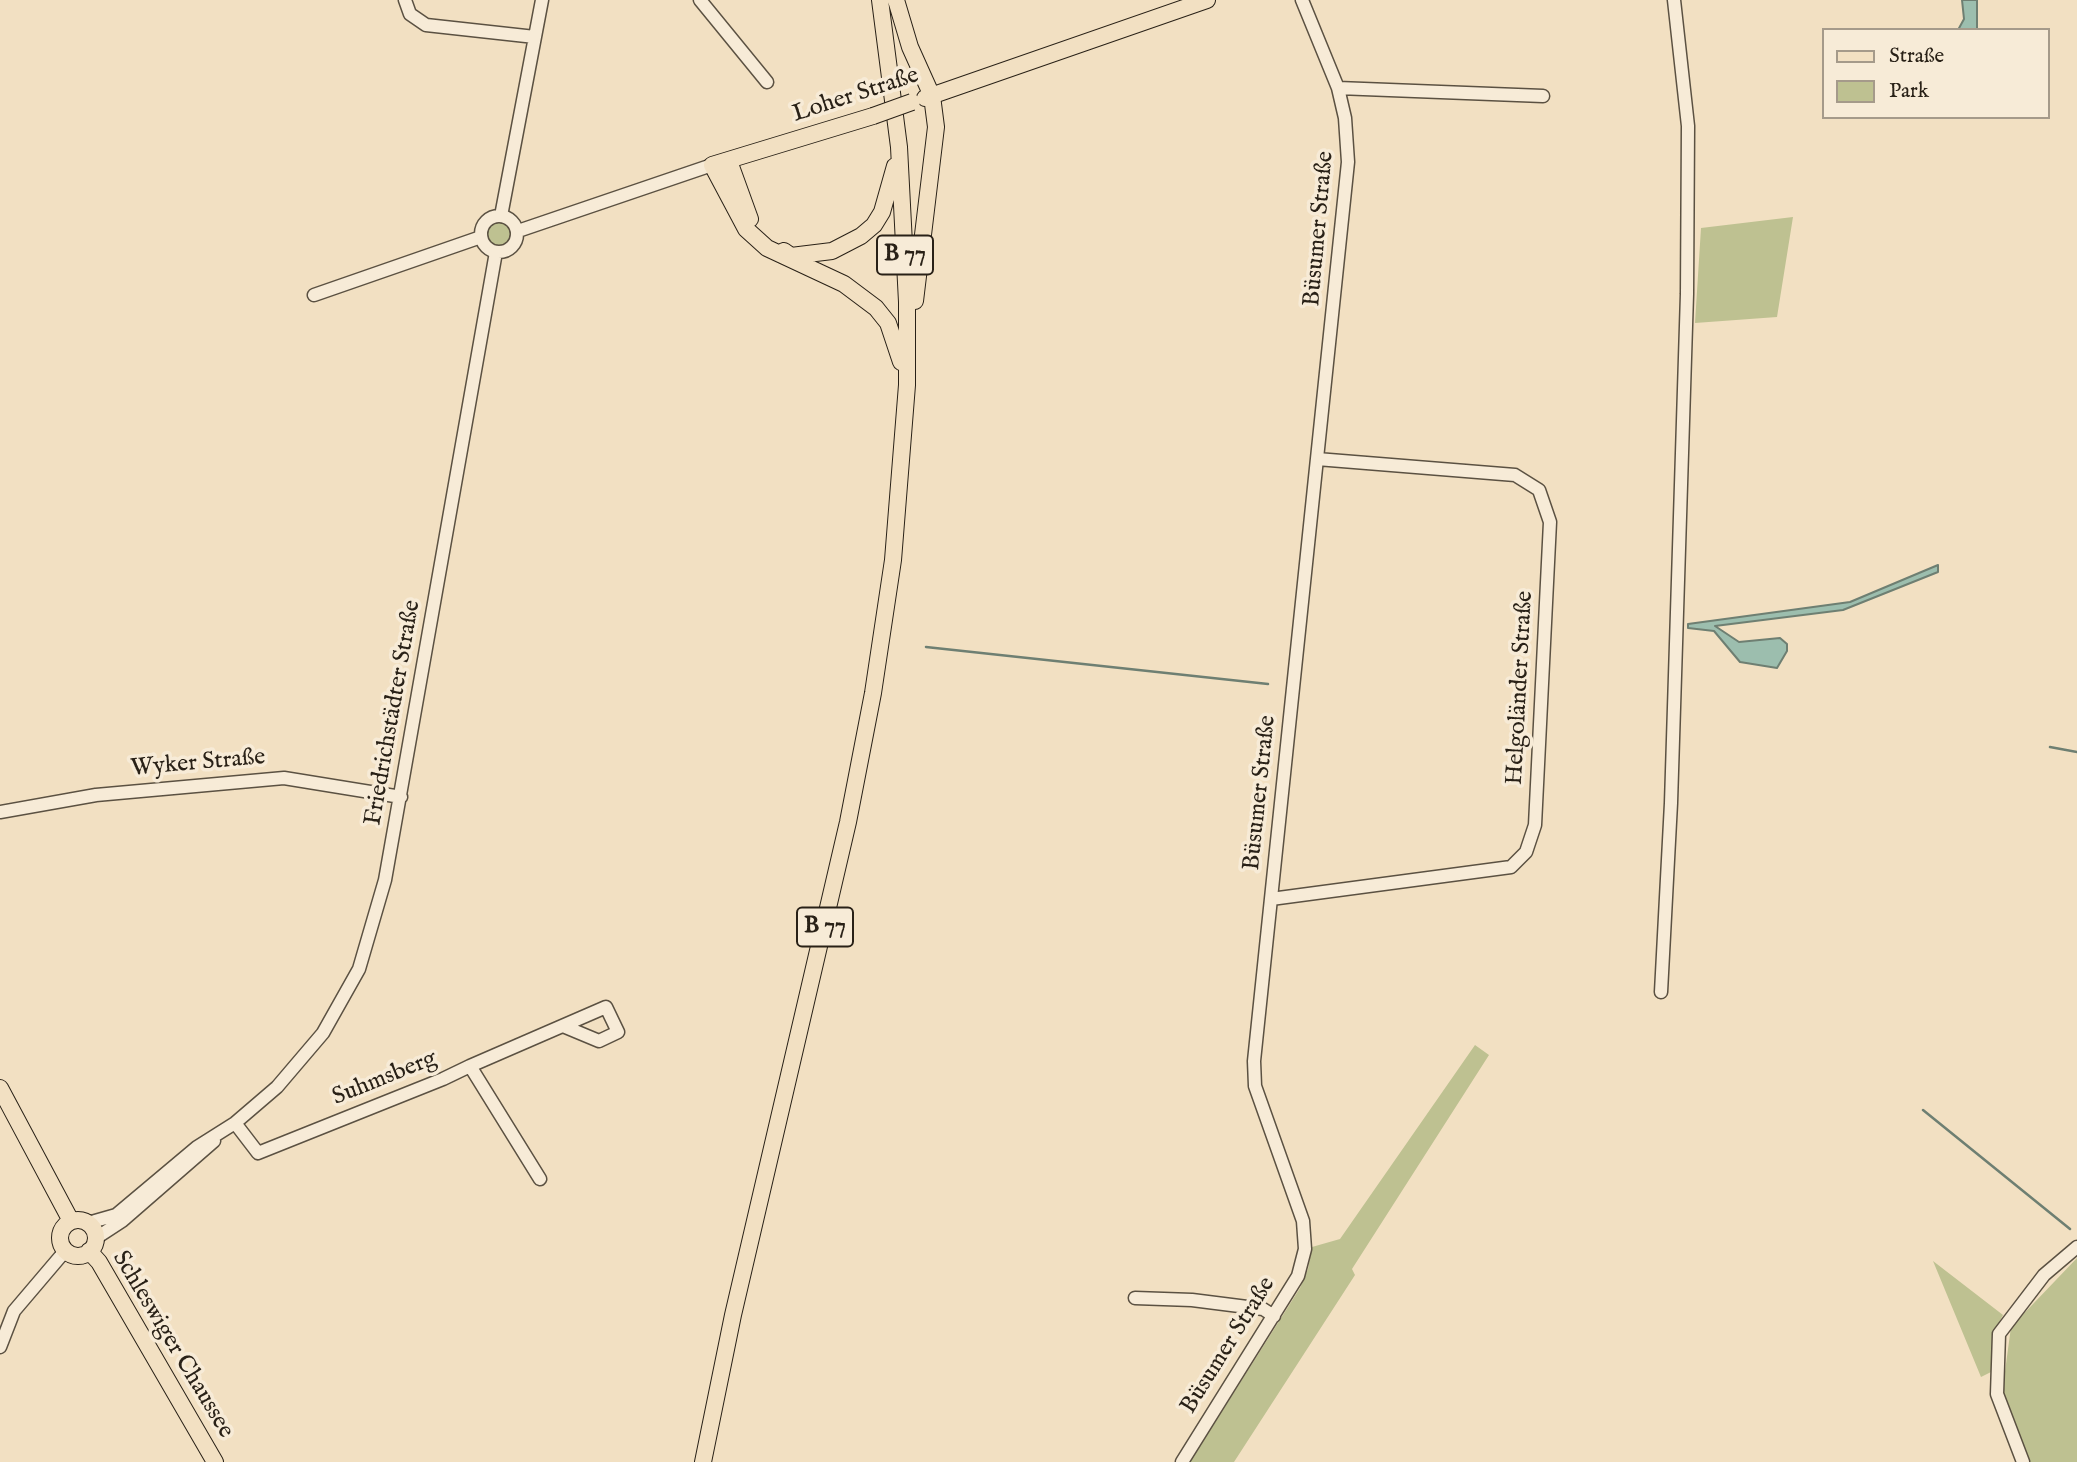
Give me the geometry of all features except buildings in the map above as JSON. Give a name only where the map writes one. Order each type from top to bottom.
[{"type":"main road","name":"B 77","points":[[703,1462],[733,1315],[835,885],[861,760],[892,560],[907,385],[905,238],[899,146],[880,0]]},
{"type":"main road","points":[[896,0],[910,47],[932,96],[934,145],[907,363]]},
{"type":"main road","name":"Loher Straße","points":[[712,165],[873,116],[1207,0]]},
{"type":"main road","points":[[729,161],[752,223],[791,256],[832,251],[849,244],[874,225],[888,198],[899,146]]},
{"type":"main road","points":[[712,165],[746,229],[767,248],[844,284],[876,307],[895,338],[907,385]]},
{"type":"main road","points":[[0,1088],[5,1107],[71,1221]]},
{"type":"main road","points":[[71,1221],[88,1223],[93,1245],[78,1256],[65,1251],[60,1236],[64,1226],[71,1221]]},
{"type":"main road","name":"Schleswiger Chaussee","points":[[93,1245],[99,1262],[215,1462]]},
{"type":"street","points":[[405,0],[410,14],[426,25],[535,37]]},
{"type":"street","points":[[501,216],[542,0]]},
{"type":"street","points":[[700,0],[767,82]]},
{"type":"street","name":"Büsumer Straße","points":[[1182,1462],[1298,1276],[1305,1238],[1254,1074],[1347,190],[1348,142],[1338,88],[1302,0]]},
{"type":"street","points":[[1661,992],[1671,803],[1687,281],[1688,125],[1674,0]]},
{"type":"street","points":[[1338,88],[1543,96]]},
{"type":"street","name":"Loher Straße","points":[[518,231],[712,165]]},
{"type":"street","points":[[501,216],[511,219],[518,231],[513,246],[507,251],[496,252],[488,248],[481,237],[487,220],[501,216]]},
{"type":"street","points":[[314,295],[481,237]]},
{"type":"street","name":"Friedrichstädter Straße","points":[[93,1245],[202,1155],[299,1063],[323,1033],[344,999],[372,932],[401,797],[496,252]]},
{"type":"street","name":"Helgoländer Straße","points":[[1271,899],[1511,867],[1526,852],[1535,825],[1550,522],[1539,490],[1515,475],[1317,459]]},
{"type":"street","name":"Wyker Straße","points":[[0,812],[96,794],[284,778],[401,797]]},
{"type":"street","name":"Suhmsberg","points":[[229,1127],[258,1153],[563,1026]]},
{"type":"street","points":[[470,1066],[540,1179]]},
{"type":"street","name":"Friedrichstädter Straße","points":[[88,1223],[116,1215],[197,1147],[229,1127]]},
{"type":"street","points":[[2023,1462],[1997,1394],[1999,1334],[2010,1315],[2044,1275],[2077,1247]]},
{"type":"street","points":[[0,1347],[14,1311],[65,1251]]},
{"type":"street","points":[[1135,1298],[1192,1300],[1263,1309],[1273,1316]]},
{"type":"green space","points":[[1793,217],[1777,317],[1695,323],[1701,228]]},
{"type":"green space","points":[[500,222],[509,225],[512,234],[509,243],[500,246],[491,243],[488,234],[491,225]]},
{"type":"green space","points":[[1475,1045],[1489,1055],[1352,1269],[1355,1275],[1234,1462],[1190,1462],[1300,1288],[1308,1269],[1312,1247],[1340,1239]]},
{"type":"green space","points":[[2077,1258],[2077,1462],[2025,1462],[2001,1401],[2011,1327]]},
{"type":"green space","points":[[1933,1261],[2003,1315],[1994,1332],[1993,1371],[1981,1377]]},
{"type":"shaded area","points":[[1962,0],[1977,0],[1977,28],[1959,28],[1964,19]]},
{"type":"shaded area","points":[[1938,565],[1938,572],[1843,610],[1715,626],[1739,642],[1780,638],[1787,644],[1787,651],[1777,668],[1740,662],[1714,631],[1688,628],[1688,624],[1850,602]]},
{"type":"waterway","points":[[926,647],[1268,684]]},
{"type":"waterway","points":[[2050,747],[2077,752]]},
{"type":"waterway","points":[[1923,1110],[2070,1229]]}]
